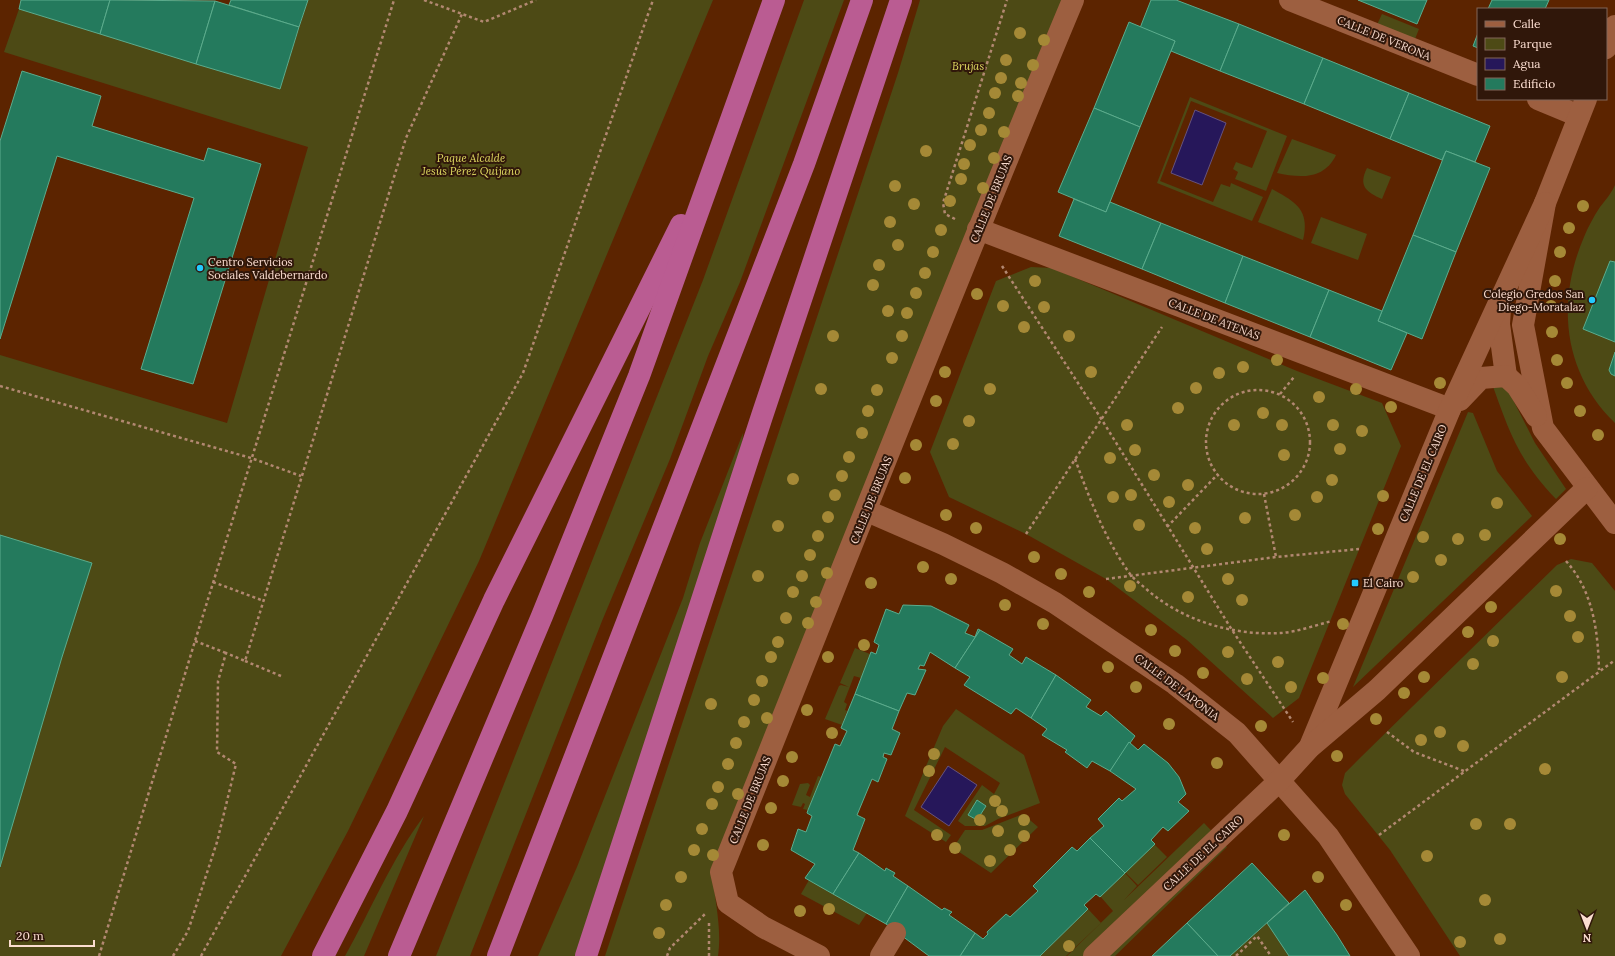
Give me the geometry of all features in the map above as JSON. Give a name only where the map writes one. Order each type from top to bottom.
[{"type":"highway","points":[[399,956],[542,616],[640,376],[774,0]]},
{"type":"highway","points":[[498,956],[801,172],[862,0]]},
{"type":"highway","points":[[586,956],[900,0]]},
{"type":"highway","points":[[323,956],[397,811],[494,600],[726,137]]},
{"type":"street","name":"CALLE DE BRUJAS","points":[[819,956],[763,927],[728,903],[721,872],[867,511],[978,228],[1073,0]]},
{"type":"street","name":"CALLE DE VERONA","points":[[1290,0],[1477,75]]},
{"type":"street","points":[[1607,46],[1615,26]]},
{"type":"street","points":[[1543,428],[1523,325],[1545,203],[1583,107],[1544,100]]},
{"type":"street","name":"CALLE DE EL CAIRO","points":[[1310,747],[1450,409],[1545,203]]},
{"type":"street","name":"CALLE DE ATENAS","points":[[978,228],[1450,409]]},
{"type":"street","points":[[1500,300],[1499,324],[1506,376],[1517,386],[1543,428],[1615,523]]},
{"type":"street","points":[[1450,409],[1481,378],[1506,376]]},
{"type":"street","points":[[1587,488],[1615,499]]},
{"type":"street","name":"CALLE DE EL CAIRO","points":[[1094,956],[1278,782],[1310,747],[1377,690],[1587,488]]},
{"type":"street","name":"CALLE DE LAPONIA","points":[[867,511],[943,544],[1002,573],[1055,603],[1175,684],[1237,733],[1278,782],[1328,836],[1409,956]]},
{"type":"street","points":[[881,956],[895,933]]},
{"type":"path","points":[[99,956],[251,458],[394,0]]},
{"type":"path","points":[[424,0],[484,22],[536,0]]},
{"type":"path","points":[[201,956],[523,373],[653,0]]},
{"type":"path","points":[[978,228],[945,214],[943,203],[1007,0]]},
{"type":"path","points":[[245,661],[406,138],[462,14]]},
{"type":"path","points":[[999,262],[1102,420],[1192,568],[1310,747]]},
{"type":"path","points":[[1026,534],[1177,304]]},
{"type":"path","points":[[1280,394],[1298,371]]},
{"type":"path","points":[[0,386],[251,458],[301,476]]},
{"type":"path","points":[[1264,390],[1280,394],[1294,404],[1304,417],[1310,433],[1310,450],[1305,466],[1294,480],[1280,489],[1264,494],[1247,493],[1230,486],[1218,474],[1209,459],[1206,442],[1209,425],[1217,409],[1230,398],[1246,391],[1264,390]]},
{"type":"path","points":[[1075,459],[1092,507],[1107,538],[1131,576],[1158,600],[1193,619],[1232,630],[1282,633],[1332,621]]},
{"type":"path","points":[[1167,527],[1218,474]]},
{"type":"path","points":[[1264,494],[1276,557]]},
{"type":"path","points":[[1106,579],[1276,557],[1359,549]]},
{"type":"path","points":[[1566,561],[1574,570],[1594,614],[1599,647],[1599,671]]},
{"type":"path","points":[[213,582],[264,601]]},
{"type":"path","points":[[195,641],[281,676]]},
{"type":"path","points":[[173,956],[190,924],[217,842],[236,764],[217,752],[218,681],[226,653]]},
{"type":"path","points":[[1380,835],[1615,660]]},
{"type":"path","points":[[1387,732],[1414,752],[1465,771]]},
{"type":"path","points":[[666,956],[670,948],[709,909]]},
{"type":"path","points":[[1236,956],[1257,936],[1271,956]]},
{"type":"green space","name":"Paque Alcalde Jesús Pérez Quijano","points":[[308,0],[713,0],[479,561],[348,831],[281,956],[0,956],[0,355],[227,423],[308,147],[4,52],[19,9],[280,89]]},
{"type":"green space","points":[[804,0],[844,0],[740,282],[708,356],[670,459],[602,621],[470,956],[436,956],[703,280]]},
{"type":"green space","name":"Brujas","points":[[920,0],[1065,0],[713,876],[719,926],[718,956],[605,956],[898,73]]},
{"type":"green space","points":[[1382,14],[1419,29],[1413,44],[1375,29]]},
{"type":"green space","points":[[1190,97],[1287,136],[1266,191],[1235,179],[1238,172],[1233,169],[1236,162],[1252,168],[1267,131],[1191,101],[1160,181],[1213,202],[1221,184],[1230,187],[1231,183],[1263,197],[1252,221],[1157,183]]},
{"type":"green space","points":[[1292,139],[1336,155],[1325,169],[1318,173],[1294,176],[1277,173]]},
{"type":"green space","points":[[1367,168],[1391,177],[1382,199],[1372,194],[1365,188],[1363,179]]},
{"type":"green space","name":"Colegio Gredos San Diego-Moratalaz","points":[[1615,185],[1615,423],[1598,403],[1584,382],[1575,359],[1570,336],[1568,311],[1570,286],[1575,262],[1584,237],[1589,225]]},
{"type":"green space","points":[[1272,189],[1288,198],[1303,214],[1305,230],[1303,240],[1258,222]]},
{"type":"green space","points":[[1321,217],[1367,234],[1358,260],[1311,243]]},
{"type":"green space","points":[[1031,267],[1052,268],[1297,371],[1382,403],[1401,446],[1299,698],[1273,718],[1187,640],[1106,579],[1026,534],[949,497],[930,452],[996,281]]},
{"type":"green space","points":[[1491,381],[1505,384],[1535,443],[1566,489],[1556,499],[1543,485],[1523,458],[1509,430]]},
{"type":"green space","points":[[1468,412],[1473,413],[1497,471],[1532,516],[1353,687]]},
{"type":"green space","points":[[743,433],[742,448],[579,956],[538,956],[577,867],[683,598],[700,543]]},
{"type":"green space","points":[[1571,559],[1592,563],[1615,591],[1615,956],[1460,956],[1390,850],[1345,794],[1342,785],[1345,773],[1557,565]]},
{"type":"green space","points":[[855,648],[870,654],[861,678],[854,676],[844,702],[847,704],[845,710],[847,711],[842,725],[825,719],[839,686],[849,687],[840,683]]},
{"type":"green space","points":[[956,709],[1024,755],[1040,803],[998,819],[985,826],[965,826],[958,821],[982,785],[994,794],[1000,783],[945,747],[914,810],[951,835],[946,842],[905,816],[943,726]]},
{"type":"green space","points":[[818,776],[821,777],[808,810],[803,809],[805,804],[803,803],[801,807],[792,805],[800,784],[808,783],[810,785],[806,795],[810,797]]},
{"type":"green space","points":[[1023,814],[1038,827],[991,873],[953,848],[965,830],[982,830]]},
{"type":"green space","points":[[424,816],[364,956],[345,956],[402,849]]},
{"type":"green space","points":[[1204,823],[1227,847],[1115,956],[1067,956],[1113,911],[1100,896],[1125,873],[1137,886],[1124,900]]},
{"type":"green space","points":[[1154,844],[1167,857],[1138,885],[1125,872]]},
{"type":"green space","points":[[809,880],[867,913],[859,925],[801,894]]},
{"type":"green space","points":[[1088,909],[1101,923],[1066,956],[1040,956]]},
{"type":"green space","points":[[1267,923],[1289,956],[1230,956]]},
{"type":"water","points":[[1195,110],[1226,123],[1202,185],[1171,173]]},
{"type":"water","points":[[948,766],[977,785],[949,826],[921,807]]},
{"type":"building","points":[[21,0],[110,0],[100,34],[19,9]]},
{"type":"building","points":[[110,0],[215,1],[196,64],[100,34]]},
{"type":"building","points":[[231,0],[308,0],[299,27],[229,5]]},
{"type":"building","points":[[1151,0],[1176,0],[1239,24],[1220,71],[1171,51],[1175,41],[1140,28]]},
{"type":"building","points":[[1358,0],[1427,0],[1417,24]]},
{"type":"building","points":[[1492,0],[1549,0],[1545,8],[1488,8]]},
{"type":"building","points":[[215,1],[299,27],[280,89],[196,64]]},
{"type":"building","points":[[1129,22],[1175,41],[1140,127],[1094,108]]},
{"type":"building","points":[[1239,24],[1323,58],[1304,104],[1220,71]]},
{"type":"building","points":[[1477,36],[1477,48],[1473,46]]},
{"type":"building","points":[[1323,58],[1409,93],[1390,139],[1304,104]]},
{"type":"building","name":"Centro Servicios Sociales Valdebernardo","points":[[22,71],[101,96],[92,126],[204,161],[208,148],[261,164],[193,384],[141,369],[194,198],[57,156],[0,339],[0,141]]},
{"type":"building","points":[[1409,93],[1490,126],[1475,162],[1446,151],[1442,160],[1390,139]]},
{"type":"building","points":[[1094,108],[1140,127],[1106,212],[1058,192]]},
{"type":"building","points":[[1446,151],[1490,168],[1456,252],[1413,235]]},
{"type":"building","points":[[1074,199],[1106,212],[1110,202],[1161,223],[1142,269],[1059,236]]},
{"type":"building","points":[[1161,223],[1243,256],[1225,303],[1142,269]]},
{"type":"building","points":[[1413,235],[1456,252],[1422,339],[1378,321]]},
{"type":"building","points":[[1243,256],[1329,290],[1310,337],[1225,303]]},
{"type":"building","points":[[1610,261],[1615,262],[1615,342],[1583,329]]},
{"type":"building","points":[[1329,290],[1382,311],[1378,321],[1407,333],[1391,370],[1310,337]]},
{"type":"building","points":[[1615,352],[1615,376],[1611,374],[1609,370]]},
{"type":"building","points":[[0,535],[92,563],[62,657],[0,867]]},
{"type":"building","points":[[903,605],[931,606],[969,625],[965,633],[975,637],[978,629],[980,630],[955,668],[930,652],[924,666],[920,665],[918,669],[926,670],[915,695],[907,693],[899,711],[855,694],[871,652],[876,654],[879,645],[874,642],[886,609],[899,614]]},
{"type":"building","points":[[980,630],[1013,649],[1009,655],[1022,664],[1026,657],[1056,675],[1031,718],[1016,708],[1011,714],[964,685],[970,677],[955,668]]},
{"type":"building","points":[[1056,675],[1091,700],[1086,707],[1101,716],[1106,711],[1135,736],[1110,771],[1092,761],[1087,768],[1065,752],[1067,750],[1042,735],[1047,729],[1031,718]]},
{"type":"building","points":[[855,694],[899,711],[892,729],[900,733],[891,755],[884,753],[883,757],[887,759],[878,782],[872,779],[857,815],[865,819],[853,850],[859,853],[833,894],[805,878],[815,864],[791,850],[798,829],[806,832],[812,816],[807,813],[808,810],[835,744],[840,746],[847,731],[841,728]]},
{"type":"building","points":[[1129,742],[1138,750],[1144,744],[1168,763],[1179,777],[1186,794],[1178,802],[1189,811],[1168,831],[1163,827],[1151,840],[1155,844],[1125,873],[1090,838],[1104,826],[1098,819],[1119,798],[1122,801],[1136,789],[1110,771]]},
{"type":"building","points":[[977,800],[986,806],[977,820],[968,815]]},
{"type":"building","points":[[1090,838],[1125,873],[1100,897],[1096,894],[1084,905],[1088,909],[1040,956],[960,956],[975,933],[983,939],[988,934],[987,932],[1006,914],[1010,917],[1038,891],[1033,886],[1072,847],[1077,851]]},
{"type":"building","points":[[859,853],[885,871],[886,868],[895,873],[893,876],[908,886],[886,924],[833,894]]},
{"type":"building","points":[[1252,863],[1289,903],[1230,956],[1218,956],[1187,923]]},
{"type":"building","points":[[908,886],[942,910],[944,908],[952,912],[949,915],[975,933],[960,956],[929,956],[886,924]]},
{"type":"building","points":[[1305,890],[1350,956],[1289,956],[1267,923]]},
{"type":"building","points":[[1187,923],[1218,956],[1152,956]]},
{"type":"place","name":"Centro Servicios Sociales Valdebernardo","points":[[200,268]]},
{"type":"place","name":"Colegio Gredos San Diego-Moratalaz","points":[[1592,300]]},
{"type":"place","name":"El Cairo","points":[[1355,583]]}]
